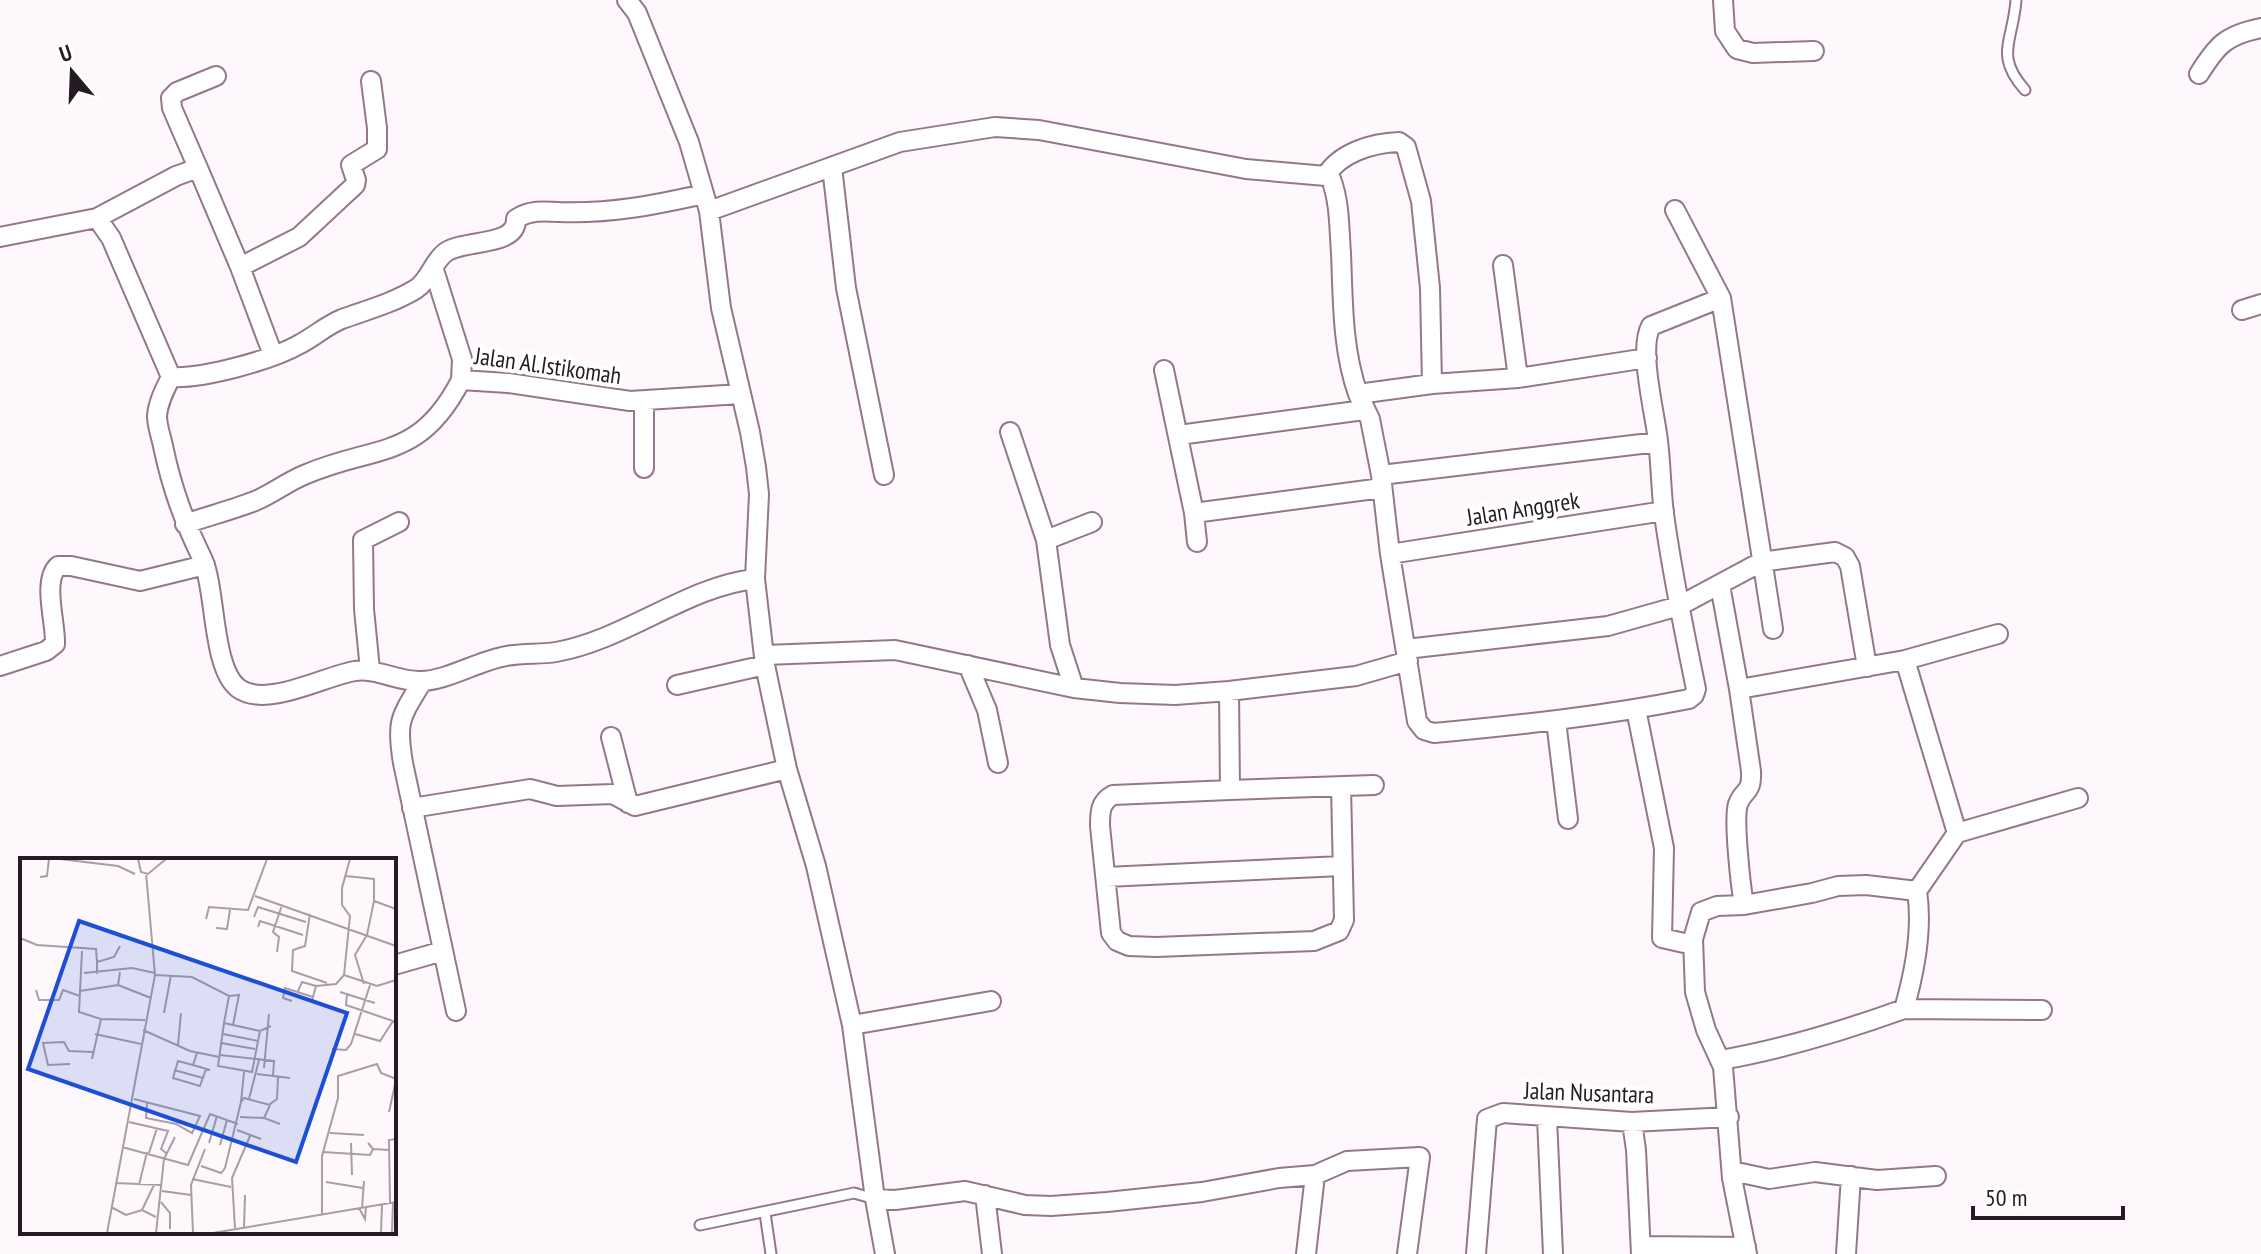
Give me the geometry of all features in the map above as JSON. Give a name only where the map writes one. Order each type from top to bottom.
[{"type":"street","points":[[627,0],[637,13],[689,142],[707,203],[721,308],[750,432],[759,494],[755,579],[765,660],[787,769],[816,866],[852,1025],[885,1254]]},
{"type":"street","points":[[1723,0],[1725,31],[1737,49],[1753,53],[1814,51]]},
{"type":"street","points":[[2199,74],[2215,48],[2230,37],[2261,28]]},
{"type":"street","points":[[216,76],[177,92],[171,98],[172,108],[240,267],[273,355]]},
{"type":"street","points":[[240,267],[299,237],[355,185],[351,165],[377,149],[371,81]]},
{"type":"street","points":[[171,377],[206,375],[299,345],[340,320],[418,288],[447,251],[462,245],[501,239],[512,233],[516,228],[516,219],[523,214],[540,211],[615,212],[707,203],[832,167],[900,142],[995,127],[1052,132],[1246,169],[1326,176],[1331,179],[1338,205],[1345,330],[1351,377],[1370,419],[1417,721],[1424,730],[1434,733],[1556,721],[1636,709],[1689,699],[1694,695],[1696,689],[1664,511],[1647,358],[1648,330],[1651,326],[1721,298]]},
{"type":"street","points":[[1326,176],[1334,163],[1348,155],[1388,142],[1399,142],[1406,147],[1421,201],[1430,288],[1432,384]]},
{"type":"street","points":[[832,167],[846,288],[884,475]]},
{"type":"street","points":[[0,237],[97,218],[176,176],[198,168]]},
{"type":"street","points":[[1675,210],[1721,298],[1773,629]]},
{"type":"street","points":[[97,218],[111,238],[171,377],[160,401],[157,423],[185,524],[205,565],[222,656],[237,688],[251,694],[268,694],[353,671],[370,670],[422,682],[499,657],[570,648],[624,629],[718,586],[755,579]]},
{"type":"street","points":[[1503,265],[1518,378]]},
{"type":"street","name":"Jalan Al.Istikomah","points":[[434,270],[462,359],[461,380],[508,383],[603,399],[644,401],[741,394]]},
{"type":"street","points":[[2242,310],[2261,304]]},
{"type":"street","points":[[1179,435],[1361,402],[1432,384],[1518,378],[1647,358]]},
{"type":"street","points":[[1164,370],[1194,513],[1197,542]]},
{"type":"street","points":[[185,524],[256,500],[328,465],[398,447],[438,416],[461,380]]},
{"type":"street","points":[[644,401],[644,468]]},
{"type":"street","points":[[1010,432],[1046,540],[1060,645],[1074,688]]},
{"type":"street","points":[[1194,513],[1658,442]]},
{"type":"street","name":"Jalan Anggrek","points":[[1390,554],[1664,511]]},
{"type":"street","points":[[370,670],[364,609],[363,540],[399,522]]},
{"type":"street","points":[[1046,540],[1092,522]]},
{"type":"street","points":[[677,685],[765,660],[895,650],[1074,688],[1175,695],[1229,691],[1356,676],[1407,655],[1608,626],[1679,606],[1761,562],[1835,552],[1845,557],[1850,566],[1867,667]]},
{"type":"street","points":[[0,666],[46,651],[55,644],[50,586],[53,571],[58,566],[140,581],[205,565]]},
{"type":"street","points":[[1720,585],[1739,689],[1751,784],[1738,804],[1738,852],[1744,905]]},
{"type":"street","points":[[1739,689],[1905,660],[1998,634]]},
{"type":"street","points":[[1905,660],[1957,833]]},
{"type":"street","points":[[968,665],[987,710],[998,763]]},
{"type":"street","points":[[422,682],[398,730],[456,1011]]},
{"type":"street","points":[[1229,691],[1230,790]]},
{"type":"street","points":[[1636,709],[1664,848],[1662,938],[1693,945]]},
{"type":"street","points":[[1556,721],[1568,819]]},
{"type":"street","points":[[611,737],[628,803]]},
{"type":"street","points":[[412,808],[530,789],[557,796],[613,794],[635,806],[787,769]]},
{"type":"street","points":[[1341,787],[1344,920],[1339,931],[1314,941],[1129,946],[1117,941],[1111,933],[1100,811],[1106,798],[1113,795],[1374,785]]},
{"type":"street","points":[[1904,1009],[1920,924],[1917,891],[1957,833],[2078,798]]},
{"type":"street","points":[[1106,877],[1342,866]]},
{"type":"street","points":[[1632,1122],[1641,1250],[1746,1250],[1732,1171],[1721,1060],[1706,1030],[1695,992],[1693,945],[1701,912],[1717,906],[1744,905],[1838,886],[1866,885],[1917,891]]},
{"type":"street","points":[[396,964],[443,951]]},
{"type":"street","points":[[852,1025],[991,1001]]},
{"type":"street","points":[[1721,1060],[1811,1041],[1904,1009],[2042,1010]]},
{"type":"street","name":"Jalan Nusantara","points":[[1476,1254],[1487,1119],[1503,1113],[1632,1122],[1729,1117]]},
{"type":"street","points":[[1547,1118],[1553,1254]]},
{"type":"street","points":[[875,1199],[895,1200],[965,1191],[1006,1202],[1051,1206],[1190,1193],[1315,1175],[1347,1161],[1420,1157],[1407,1254]]},
{"type":"street","points":[[1732,1171],[1769,1179],[1815,1172],[1885,1180],[1936,1176]]},
{"type":"street","points":[[1306,1254],[1315,1175]]},
{"type":"street","points":[[1846,1254],[1851,1176]]},
{"type":"street","points":[[985,1195],[992,1254]]},
{"type":"lane","points":[[2016,0],[2006,58],[2010,74],[2025,90]]},
{"type":"lane","points":[[700,1225],[854,1193],[875,1199]]},
{"type":"lane","points":[[765,1213],[771,1254]]}]
